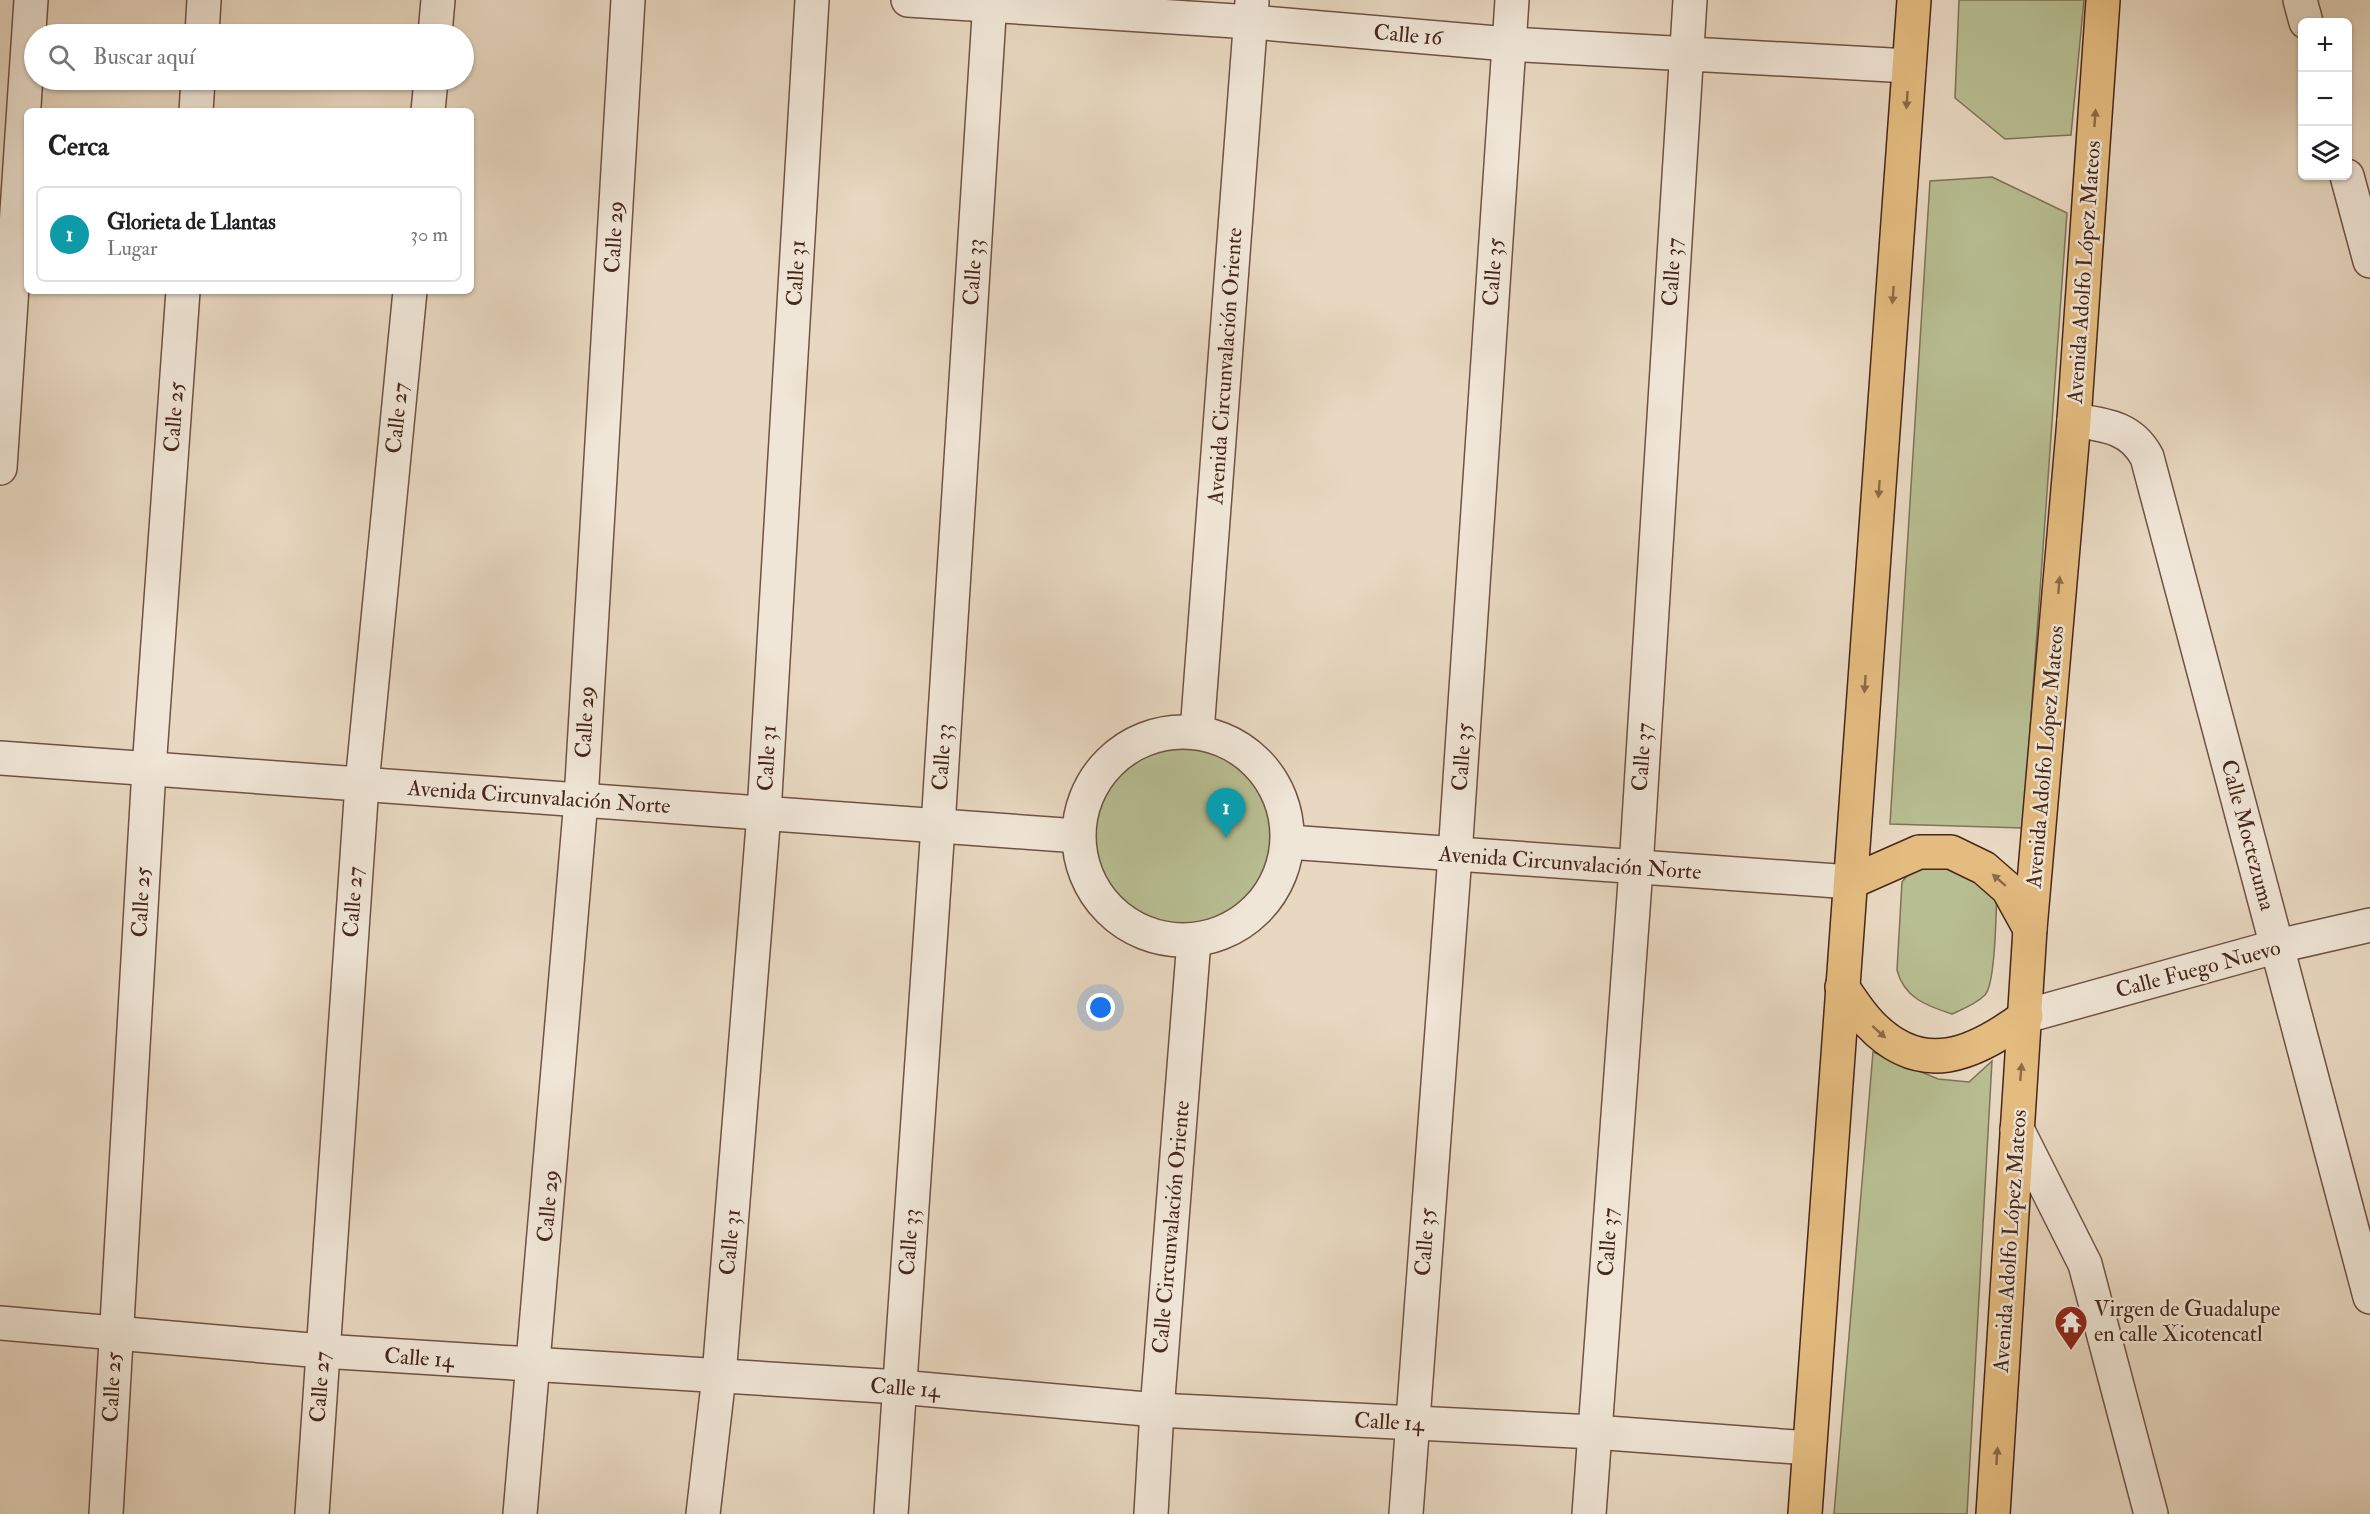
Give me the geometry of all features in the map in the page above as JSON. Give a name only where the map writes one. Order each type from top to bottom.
[{"type":"main road","points":[[1805,1514],[1914,0]]},
{"type":"main road","name":"Avenida Adolfo López Mateos","points":[[1993,1514],[2030,929],[2074,420],[2103,0]]},
{"type":"main road","points":[[1851,882],[1894,861],[1919,852],[1951,852],[1984,868],[2008,889],[2030,929]]},
{"type":"main road","points":[[1842,987],[1869,1023],[1886,1039],[1905,1050],[1938,1057],[1972,1050],[1998,1037],[2026,1016]]},
{"type":"street","points":[[29,24],[31,0]]},
{"type":"street","points":[[202,24],[204,0]]},
{"type":"street","points":[[436,24],[438,0]]},
{"type":"street","name":"Calle 29","points":[[520,1514],[535,1366],[581,800],[628,0]]},
{"type":"street","name":"Calle 31","points":[[703,1514],[719,1376],[764,813],[812,0]]},
{"type":"street","name":"Calle 16","points":[[908,0],[1252,11],[1508,44],[1909,66]]},
{"type":"street","name":"Calle 35","points":[[1406,1514],[1455,855],[1512,0]]},
{"type":"street","name":"Calle 37","points":[[1589,1514],[1635,868],[1690,0]]},
{"type":"street","points":[[2300,0],[2305,18]]},
{"type":"street","name":"Calle 33","points":[[891,1514],[938,826],[989,3]]},
{"type":"street","name":"Avenida Circunvalación Oriente","points":[[1197,732],[1252,11]]},
{"type":"street","points":[[0,468],[25,90]]},
{"type":"street","points":[[196,108],[197,90]]},
{"type":"street","points":[[428,108],[430,90]]},
{"type":"street","points":[[2348,180],[2370,261]]},
{"type":"street","name":"Calle 25","points":[[106,1514],[149,769],[183,294]]},
{"type":"street","name":"Calle 27","points":[[312,1514],[362,784],[410,294]]},
{"type":"street","name":"Calle Moctezuma","points":[[2074,420],[2113,426],[2124,431],[2141,446],[2147,457],[2370,1297]]},
{"type":"street","points":[[1167,732],[1197,732],[1227,740],[1254,757],[1274,782],[1286,811],[1288,842],[1282,871],[1262,904],[1248,918],[1223,933],[1194,940],[1159,938],[1127,925],[1100,902],[1083,870],[1078,836],[1082,806],[1095,779],[1114,757],[1139,741],[1167,732]]},
{"type":"street","name":"Avenida Circunvalación Norte","points":[[0,758],[1078,836]]},
{"type":"street","name":"Avenida Circunvalación Norte","points":[[1288,842],[1851,882]]},
{"type":"street","name":"Calle Fuego Nuevo","points":[[2026,1016],[2278,946],[2370,925]]},
{"type":"street","name":"Calle Circunvalación Oriente","points":[[1151,1514],[1156,1410],[1194,940]]},
{"type":"street","points":[[2016,1129],[2085,1264],[2151,1514]]},
{"type":"street","name":"Calle 14","points":[[0,1323],[322,1351],[899,1387],[1156,1410],[1594,1432],[1809,1448]]},
{"type":"green space","points":[[1959,0],[2084,0],[2071,135],[2005,139],[1955,98]]},
{"type":"green space","points":[[1992,177],[2067,213],[2023,828],[1890,824],[1930,181]]},
{"type":"green space","points":[[1190,744],[1209,746],[1228,752],[1245,761],[1260,773],[1272,788],[1281,805],[1287,824],[1289,843],[1287,862],[1281,881],[1272,898],[1260,913],[1245,925],[1228,934],[1209,940],[1190,942],[1171,940],[1152,934],[1135,925],[1120,913],[1108,898],[1099,881],[1093,862],[1091,843],[1093,824],[1099,805],[1108,788],[1120,773],[1135,761],[1152,752],[1171,746]]},
{"type":"green space","points":[[1923,856],[1997,888],[1996,927],[1989,988],[1978,1001],[1952,1014],[1918,1000],[1905,988],[1897,970],[1902,882]]},
{"type":"green space","points":[[1873,1052],[1938,1079],[1969,1082],[1992,1061],[1967,1514],[1834,1514]]},
{"type":"place","name":"Glorieta de Llantas","points":[[1226,838]]},
{"type":"place","name":"Virgen de Guadalupe en calle Xicotencatl","points":[[2071,1351]]}]
